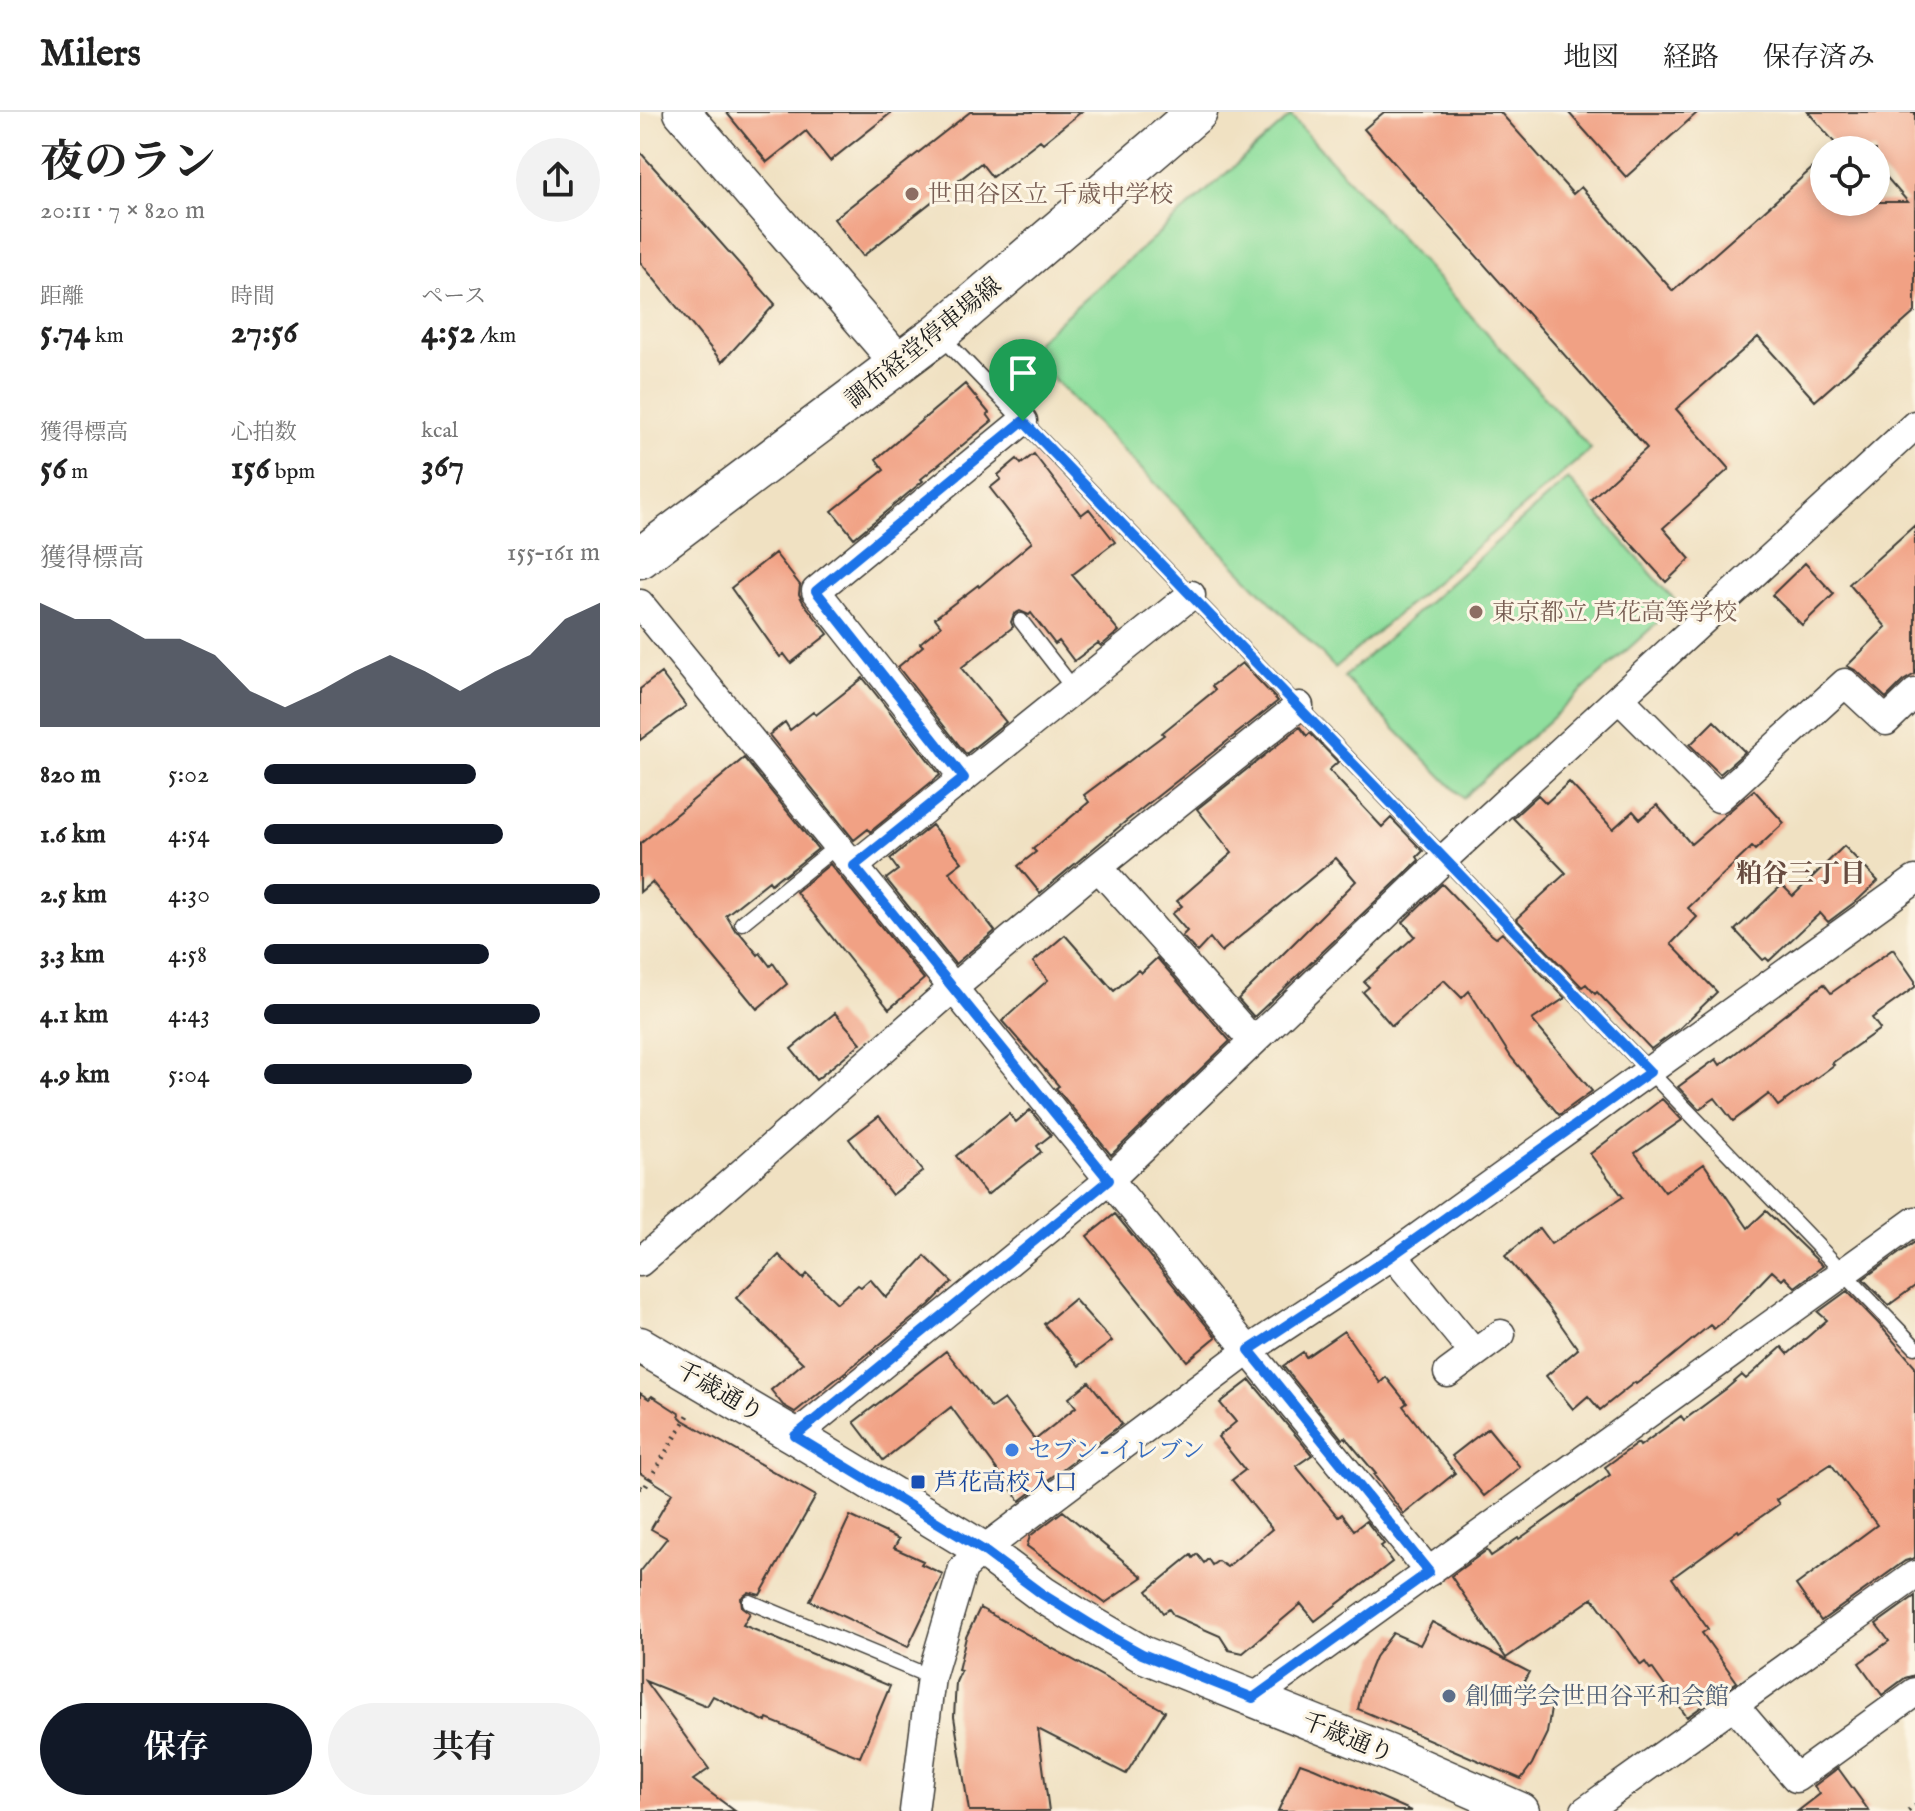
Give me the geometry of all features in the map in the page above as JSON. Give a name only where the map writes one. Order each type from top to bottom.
[{"type":"main road","name":"調布経堂停車場線","points":[[640,558],[939,333],[1197,112]]},
{"type":"street","points":[[682,112],[900,364]]},
{"type":"street","points":[[964,778],[816,591],[1023,421]]},
{"type":"street","points":[[795,1436],[1109,1180],[1445,858],[1915,425]]},
{"type":"street","points":[[846,856],[964,778],[1191,595]]},
{"type":"street","points":[[640,604],[1429,1572]]},
{"type":"street","points":[[1619,698],[1719,798],[1845,683],[1886,721],[1915,693]]},
{"type":"street","points":[[640,1262],[953,988],[1299,706]]},
{"type":"street","points":[[1098,867],[1253,1041]]},
{"type":"street","points":[[914,1811],[931,1677],[963,1568],[1249,1350],[1393,1255],[1915,880]]},
{"type":"street","points":[[1253,1698],[1915,1221]]},
{"type":"street","points":[[1393,1255],[1474,1353]]},
{"type":"street","points":[[1448,1373],[1501,1334]]},
{"type":"street","name":"千歳通り","points":[[640,1345],[983,1550],[1042,1594],[1142,1654],[1389,1753],[1521,1811]]},
{"type":"street","points":[[1585,1811],[1915,1575]]},
{"type":"street","points":[[1733,1704],[1796,1778],[1915,1692]]},
{"type":"lane","points":[[939,333],[1915,1347]]},
{"type":"lane","points":[[1021,621],[1073,688]]},
{"type":"lane","points":[[742,923],[846,856]]},
{"type":"lane","points":[[750,1602],[931,1677]]},
{"type":"path","points":[[640,1487],[644,1489],[706,1384]]},
{"type":"path","points":[[1908,1811],[1915,1806]]},
{"type":"green space","points":[[1291,116],[1591,449],[1335,668],[1036,361],[1036,342]]},
{"type":"green space","points":[[1568,479],[1678,604],[1463,798],[1344,677]]},
{"type":"building","points":[[726,112],[892,112],[830,161],[806,131],[767,162]]},
{"type":"building","points":[[970,112],[1081,112],[1043,143],[1040,140],[992,177],[981,163],[863,256],[834,219]]},
{"type":"building","points":[[1384,112],[1500,112],[1573,194],[1581,187],[1673,291],[1810,170],[1810,216],[1890,216],[1890,202],[1908,202],[1890,181],[1890,136],[1829,136],[1808,112],[1915,112],[1915,312],[1815,401],[1758,337],[1676,409],[1729,469],[1663,528],[1690,559],[1666,582],[1591,499],[1647,448],[1364,129]]},
{"type":"building","points":[[1568,112],[1698,112],[1626,177]]},
{"type":"building","points":[[640,152],[775,304],[722,362],[640,262]]},
{"type":"building","points":[[965,384],[992,421],[854,538],[832,511],[884,470],[876,459]]},
{"type":"building","points":[[1034,454],[1081,515],[1089,509],[1115,542],[1072,575],[1119,631],[1101,646],[1098,643],[1074,661],[1059,641],[1055,644],[1031,613],[1020,611],[1014,614],[1013,627],[961,668],[1006,722],[966,754],[898,667],[941,626],[935,618],[979,587],[1032,542],[990,488],[1001,479],[998,475],[1017,459],[1021,464]]},
{"type":"building","points":[[1915,525],[1915,674],[1886,698],[1857,671],[1847,666],[1886,627],[1849,584]]},
{"type":"building","points":[[775,553],[800,585],[799,594],[803,602],[828,634],[791,663],[784,654],[780,657],[731,588]]},
{"type":"building","points":[[1805,563],[1834,594],[1802,625],[1772,595]]},
{"type":"building","points":[[1242,663],[1278,701],[1040,893],[1018,866],[1036,852],[1033,849],[1089,802],[1084,795],[1164,735],[1162,733],[1215,690],[1212,686]]},
{"type":"building","points":[[661,673],[686,706],[640,740],[640,689]]},
{"type":"building","points":[[863,678],[940,775],[870,832],[868,829],[854,840],[769,735],[785,722],[790,730],[813,712],[816,715]]},
{"type":"building","points":[[1714,721],[1745,752],[1720,774],[1690,745]]},
{"type":"building","points":[[1300,727],[1338,762],[1329,770],[1382,827],[1391,818],[1423,851],[1417,857],[1419,860],[1254,1017],[1238,999],[1356,881],[1336,858],[1221,952],[1210,938],[1197,952],[1182,936],[1187,931],[1172,914],[1182,906],[1177,901],[1232,853],[1197,809]]},
{"type":"building","points":[[744,758],[818,849],[784,876],[771,884],[769,881],[726,915],[758,955],[760,953],[770,966],[773,963],[787,984],[757,1009],[652,882],[640,892],[640,844]]},
{"type":"building","points":[[1569,782],[1613,829],[1633,811],[1640,819],[1657,805],[1691,844],[1754,790],[1784,823],[1755,850],[1752,847],[1688,908],[1697,917],[1671,944],[1717,992],[1680,1028],[1651,1049],[1597,992],[1595,994],[1586,984],[1582,987],[1516,919],[1566,873],[1513,818],[1538,795],[1546,803]]},
{"type":"building","points":[[932,825],[962,862],[949,872],[995,931],[955,964],[886,879],[898,870],[890,859]]},
{"type":"building","points":[[1844,846],[1878,881],[1828,922],[1820,913],[1769,961],[1766,958],[1763,960],[1735,930],[1782,885],[1793,896]]},
{"type":"building","points":[[830,864],[924,979],[889,1009],[796,892]]},
{"type":"building","points":[[1442,884],[1488,932],[1496,938],[1502,933],[1565,998],[1532,1020],[1592,1091],[1559,1115],[1511,1057],[1469,991],[1462,998],[1444,980],[1392,1026],[1363,992],[1369,987],[1364,982],[1415,936],[1403,922]]},
{"type":"building","points":[[1065,935],[1114,991],[1157,958],[1230,1041],[1111,1155],[1056,1088],[1059,1086],[1002,1021],[1048,980],[1033,962]]},
{"type":"building","points":[[1893,949],[1915,981],[1915,987],[1872,1018],[1880,1029],[1778,1106],[1769,1094],[1733,1121],[1715,1098],[1699,1109],[1678,1087],[1716,1059],[1720,1065],[1824,984],[1831,993]]},
{"type":"building","points":[[835,1013],[861,1043],[816,1080],[791,1049]]},
{"type":"building","points":[[1662,1099],[1682,1120],[1635,1153],[1665,1192],[1704,1164],[1748,1228],[1766,1211],[1823,1266],[1795,1287],[1785,1277],[1782,1280],[1772,1271],[1714,1329],[1710,1325],[1600,1410],[1588,1396],[1573,1409],[1546,1376],[1578,1349],[1547,1305],[1505,1256],[1539,1228],[1551,1244],[1623,1197],[1590,1154]]},
{"type":"building","points":[[1030,1110],[1051,1135],[1037,1146],[1041,1152],[987,1195],[956,1156],[1009,1114],[1016,1122]]},
{"type":"building","points":[[879,1116],[923,1171],[892,1195],[849,1139]]},
{"type":"building","points":[[1115,1214],[1216,1337],[1187,1361],[1087,1236]]},
{"type":"building","points":[[1915,1242],[1915,1286],[1889,1305],[1863,1279]]},
{"type":"building","points":[[779,1255],[803,1279],[807,1274],[837,1303],[870,1279],[886,1298],[925,1256],[952,1282],[929,1305],[795,1412],[783,1405],[771,1390],[803,1363],[736,1298]]},
{"type":"building","points":[[1847,1291],[1915,1366],[1915,1558],[1905,1561],[1821,1621],[1796,1585],[1877,1525],[1831,1464],[1776,1500],[1779,1504],[1672,1578],[1708,1629],[1702,1633],[1737,1682],[1687,1717],[1652,1668],[1645,1662],[1641,1665],[1593,1598],[1506,1658],[1451,1576],[1487,1550],[1491,1556],[1519,1539],[1610,1475],[1605,1467],[1681,1416],[1684,1420],[1742,1375],[1746,1379],[1782,1347],[1788,1354],[1827,1320],[1818,1312]]},
{"type":"building","points":[[1074,1299],[1112,1341],[1079,1366],[1044,1324]]},
{"type":"building","points":[[1344,1331],[1380,1383],[1386,1377],[1407,1403],[1403,1406],[1455,1473],[1404,1514],[1376,1474],[1345,1437],[1342,1439],[1283,1366],[1303,1352],[1306,1357]]},
{"type":"building","points":[[946,1351],[991,1408],[1004,1399],[1035,1440],[1076,1407],[1069,1398],[1089,1382],[1122,1424],[1020,1501],[951,1407],[883,1460],[854,1422]]},
{"type":"building","points":[[1250,1380],[1312,1455],[1296,1466],[1338,1517],[1342,1514],[1354,1530],[1366,1521],[1384,1544],[1381,1546],[1392,1562],[1315,1621],[1301,1604],[1243,1653],[1229,1650],[1220,1636],[1174,1616],[1169,1609],[1163,1613],[1147,1591],[1191,1555],[1193,1558],[1197,1554],[1204,1563],[1208,1559],[1212,1565],[1218,1561],[1227,1567],[1272,1529],[1232,1480],[1245,1470],[1218,1437],[1236,1422],[1220,1403]]},
{"type":"building","points":[[640,1393],[649,1399],[652,1396],[680,1414],[683,1420],[816,1496],[760,1595],[749,1592],[741,1598],[742,1607],[750,1613],[743,1625],[890,1686],[860,1757],[767,1719],[766,1722],[713,1696],[707,1706],[645,1681],[709,1769],[693,1780],[735,1811],[640,1811],[640,1572],[667,1538],[651,1529],[672,1493],[640,1473]]},
{"type":"building","points":[[1488,1428],[1520,1467],[1484,1496],[1452,1456]]},
{"type":"building","points":[[1063,1511],[1143,1577],[1105,1603],[1027,1546],[1030,1536]]},
{"type":"building","points":[[850,1516],[899,1539],[894,1548],[943,1574],[908,1647],[810,1601]]},
{"type":"building","points":[[1915,1596],[1915,1675],[1905,1678],[1882,1695],[1859,1663],[1889,1641],[1876,1624]]},
{"type":"building","points":[[980,1608],[1165,1711],[1126,1774],[1038,1729],[1049,1811],[969,1811],[954,1717],[956,1682],[961,1671],[958,1670],[966,1637]]},
{"type":"building","name":"創価学会世田谷平和会館","points":[[1432,1622],[1529,1672],[1520,1689],[1552,1703],[1547,1733],[1521,1779],[1358,1709],[1375,1657],[1393,1633],[1420,1645]]},
{"type":"building","points":[[1300,1763],[1314,1768],[1412,1811],[1278,1811]]},
{"type":"building","points":[[1838,1768],[1869,1811],[1798,1811],[1820,1794],[1814,1786]]},
{"type":"place","name":"世田谷区立 千歳中学校","points":[[912,194]]},
{"type":"place","name":"東京都立 芦花高等学校","points":[[1476,612]]},
{"type":"place","name":"セブン-イレブン","points":[[1012,1450]]},
{"type":"place","name":"芦花高校入口","points":[[918,1482]]},
{"type":"place","name":"創価学会世田谷平和会館","points":[[1449,1696]]},
{"type":"district","name":"粕谷三丁目","points":[[1801,873]]},
{"type":"route","points":[[1023,421],[1650,1072],[1393,1255],[1249,1350],[1429,1572],[1253,1698],[1142,1654],[1111,1637],[1042,1594],[983,1550],[795,1436],[1109,1180],[854,866],[964,778],[816,591],[1023,421]]}]
